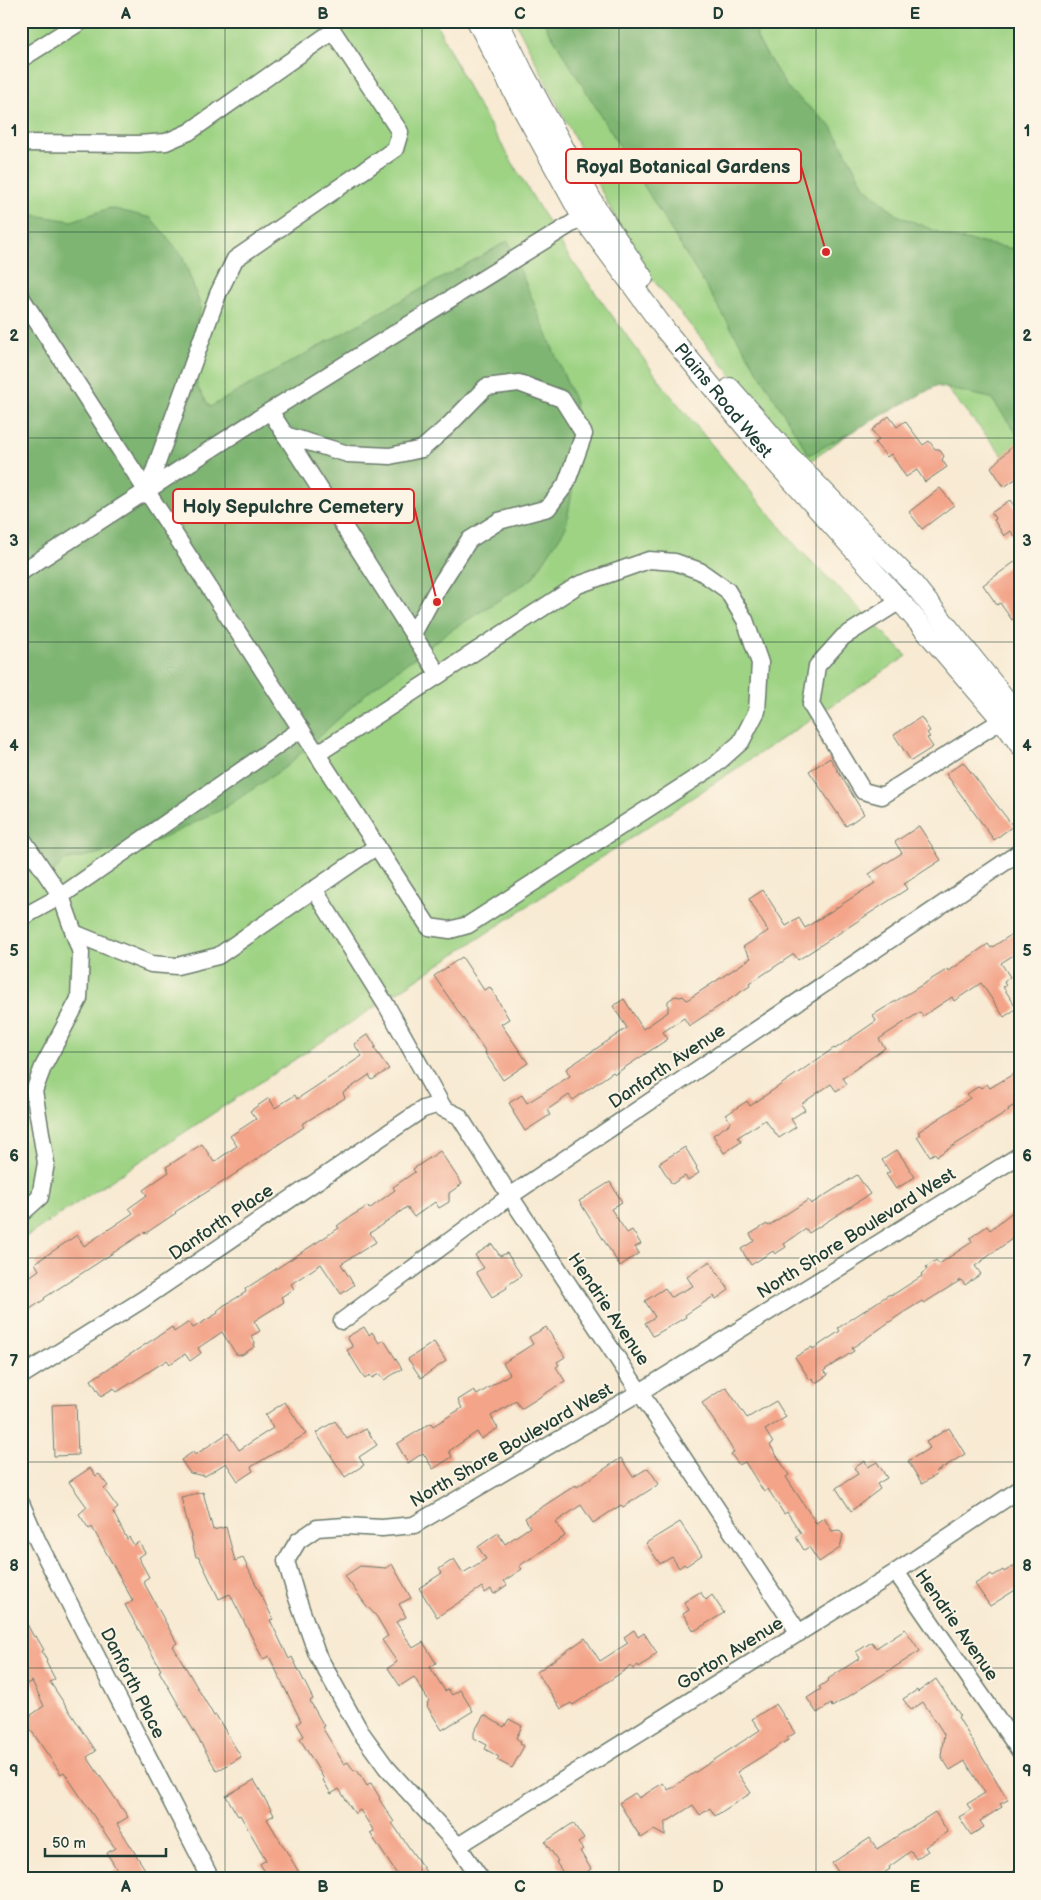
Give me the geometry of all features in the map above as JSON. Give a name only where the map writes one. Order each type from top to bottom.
[{"type":"main road","name":"Plains Road West","points":[[477,21],[514,93],[589,213],[666,330],[748,431],[834,529],[1011,718]]},
{"type":"main road","name":"Plains Road West","points":[[498,21],[589,213],[711,366],[792,459],[910,580],[1011,718],[1020,745]]},
{"type":"street","points":[[21,59],[82,21]]},
{"type":"street","points":[[21,144],[138,144],[166,142],[189,132],[333,31],[400,132],[395,149],[235,259],[218,294],[147,491]]},
{"type":"street","points":[[21,572],[270,411],[589,213]]},
{"type":"street","points":[[21,296],[317,754],[377,846],[429,927],[450,930],[468,925],[714,766],[741,742],[757,711],[760,663],[745,620],[726,590],[700,571],[675,562],[649,560],[578,585],[317,754]]},
{"type":"street","points":[[285,435],[348,454],[390,456],[422,449],[448,426],[486,387],[519,383],[562,399],[584,434],[566,484],[548,508],[499,521],[469,540],[438,588],[413,634]]},
{"type":"street","points":[[270,411],[439,675]]},
{"type":"street","points":[[900,601],[843,637],[817,666],[812,705],[863,791],[882,796],[1011,718]]},
{"type":"street","points":[[21,918],[61,896],[301,729]]},
{"type":"street","points":[[21,837],[61,896],[81,954],[79,999],[43,1067],[34,1091],[46,1163],[40,1197],[21,1214]]},
{"type":"street","points":[[74,933],[151,964],[177,966],[218,956],[377,846]]},
{"type":"street","name":"Danforth Avenue","points":[[342,1322],[510,1196],[1020,852]]},
{"type":"street","name":"Hendrie Avenue","points":[[314,889],[388,1008],[444,1109],[459,1116],[799,1633]]},
{"type":"street","name":"Danforth Place","points":[[21,1376],[142,1300],[423,1109],[436,1106],[444,1109]]},
{"type":"street","name":"North Shore Boulevard West","points":[[481,1879],[458,1846],[386,1767],[360,1731],[317,1654],[286,1561],[298,1541],[316,1528],[345,1526],[382,1528],[414,1525],[640,1392],[1020,1155]]},
{"type":"street","name":"Gorton Avenue","points":[[458,1846],[896,1572],[1020,1489]]},
{"type":"street","name":"Danforth Place","points":[[21,1503],[38,1542],[211,1879]]},
{"type":"street","name":"Hendrie Avenue","points":[[896,1572],[1020,1751]]},
{"type":"green space","points":[[21,21],[435,21],[472,95],[567,254],[668,392],[797,547],[907,656],[21,1240]]},
{"type":"green space","points":[[515,21],[1020,21],[1020,476],[934,373],[805,465],[636,259]]},
{"type":"green space","points":[[543,21],[756,21],[757,39],[788,89],[832,127],[864,186],[897,215],[950,237],[1020,250],[1020,438],[991,398],[936,386],[809,455]]},
{"type":"green space","points":[[110,208],[151,218],[182,255],[201,307],[189,357],[198,388],[210,407],[508,241],[575,402],[579,448],[566,527],[532,579],[450,631],[369,691],[287,766],[223,809],[159,840],[64,861],[52,874],[21,870],[21,213],[72,221]]},
{"type":"building","points":[[889,416],[897,427],[905,421],[923,445],[929,441],[935,449],[939,449],[944,456],[942,460],[947,467],[925,482],[917,470],[906,477],[891,454],[887,457],[875,443],[879,440],[872,430]]},
{"type":"building","points":[[1020,439],[1020,476],[1004,487],[991,467]]},
{"type":"building","points":[[940,488],[954,505],[922,529],[909,512]]},
{"type":"building","points":[[1010,500],[1016,509],[1020,510],[1020,544],[1011,531],[1004,536],[991,513]]},
{"type":"building","points":[[1020,558],[1020,614],[1012,620],[1000,603],[997,605],[983,585]]},
{"type":"building","points":[[921,717],[930,731],[927,733],[930,737],[927,738],[933,747],[911,761],[894,735]]},
{"type":"building","points":[[830,758],[864,814],[846,826],[809,771]]},
{"type":"building","points":[[963,762],[1013,826],[994,840],[946,774]]},
{"type":"building","points":[[919,826],[941,860],[904,884],[907,889],[798,960],[794,954],[749,984],[750,986],[689,1026],[684,1018],[663,1032],[668,1039],[615,1074],[613,1072],[573,1100],[569,1095],[547,1110],[550,1115],[525,1131],[509,1103],[522,1095],[527,1103],[548,1090],[570,1076],[566,1069],[627,1028],[613,1006],[624,999],[643,1029],[668,1012],[668,1001],[675,996],[683,996],[687,1000],[751,958],[743,947],[768,931],[749,899],[763,890],[786,926],[799,918],[805,928],[875,883],[869,874],[902,853],[895,842]]},
{"type":"building","points":[[1020,929],[1020,951],[1001,963],[1010,977],[1004,982],[1006,986],[1003,987],[1017,1008],[1004,1017],[981,983],[954,1001],[952,997],[923,1016],[920,1012],[879,1039],[885,1048],[843,1078],[847,1084],[836,1091],[831,1084],[801,1104],[805,1110],[791,1119],[796,1127],[779,1138],[765,1120],[738,1137],[741,1142],[724,1153],[713,1135],[731,1123],[726,1115],[747,1101],[750,1106],[835,1049],[876,1021],[873,1015],[948,969],[949,971],[988,944],[991,948]]},
{"type":"building","points":[[462,957],[484,990],[490,987],[509,1019],[501,1024],[528,1063],[503,1080],[434,976]]},
{"type":"building","points":[[368,1034],[376,1047],[374,1048],[389,1069],[372,1080],[369,1075],[343,1093],[345,1098],[302,1124],[304,1127],[21,1315],[21,1283],[39,1270],[35,1263],[77,1235],[84,1246],[133,1213],[129,1208],[147,1195],[143,1190],[169,1172],[166,1167],[202,1144],[214,1162],[237,1146],[230,1136],[256,1119],[250,1111],[269,1098],[275,1108],[295,1095],[297,1099],[362,1056],[354,1044]]},
{"type":"building","points":[[1020,1070],[1020,1102],[1008,1109],[1009,1111],[937,1156],[935,1153],[930,1156],[917,1136],[920,1134],[918,1132],[970,1098],[967,1094],[979,1086],[981,1088],[987,1084],[990,1088]]},
{"type":"building","points":[[685,1147],[699,1173],[688,1180],[685,1176],[672,1184],[659,1163]]},
{"type":"building","points":[[897,1150],[915,1177],[896,1189],[886,1174],[890,1172],[882,1160]]},
{"type":"building","points":[[440,1151],[462,1184],[449,1193],[449,1202],[439,1208],[435,1202],[414,1217],[407,1207],[370,1233],[376,1242],[341,1264],[354,1285],[341,1294],[321,1264],[291,1284],[294,1289],[281,1297],[284,1302],[254,1321],[260,1331],[251,1336],[255,1342],[254,1347],[242,1355],[236,1354],[222,1332],[198,1348],[201,1353],[190,1361],[185,1354],[170,1364],[167,1360],[117,1392],[114,1388],[101,1396],[91,1380],[172,1327],[174,1332],[189,1322],[193,1328],[218,1313],[217,1311],[223,1306],[246,1292],[245,1289],[339,1228],[337,1226],[348,1218],[368,1206],[369,1209],[395,1190],[393,1187],[415,1172],[413,1169]]},
{"type":"building","points":[[857,1175],[870,1194],[809,1233],[806,1229],[784,1244],[786,1247],[775,1254],[773,1251],[751,1265],[741,1249],[754,1241],[750,1234],[767,1224],[768,1226],[808,1200],[811,1204]]},
{"type":"building","points":[[610,1182],[622,1202],[611,1209],[627,1233],[632,1230],[641,1244],[635,1247],[639,1253],[620,1266],[579,1201]]},
{"type":"building","points":[[1020,1206],[1020,1233],[975,1266],[981,1274],[965,1285],[961,1280],[924,1303],[922,1301],[901,1314],[852,1348],[854,1351],[826,1369],[824,1371],[828,1375],[815,1383],[812,1378],[810,1380],[795,1357],[812,1347],[813,1349],[840,1331],[838,1328],[888,1295],[894,1294],[922,1276],[921,1274],[927,1269],[926,1267],[936,1260],[939,1264],[972,1242],[970,1238],[987,1226],[990,1230]]},
{"type":"building","points":[[492,1244],[500,1256],[507,1253],[521,1275],[506,1286],[507,1288],[492,1297],[476,1272],[484,1268],[475,1255]]},
{"type":"building","points":[[710,1261],[729,1290],[716,1299],[714,1296],[685,1315],[686,1317],[653,1336],[645,1323],[655,1317],[645,1301],[665,1288],[671,1297],[693,1286],[687,1277]]},
{"type":"building","points":[[364,1327],[369,1335],[372,1332],[379,1343],[384,1340],[402,1369],[384,1380],[379,1374],[372,1378],[370,1375],[365,1379],[347,1350],[353,1347],[347,1337]]},
{"type":"building","points":[[546,1327],[565,1357],[557,1362],[559,1365],[556,1367],[565,1381],[521,1409],[516,1401],[491,1416],[498,1428],[481,1439],[477,1432],[449,1451],[452,1457],[433,1469],[423,1453],[408,1463],[397,1444],[431,1423],[433,1426],[462,1408],[458,1400],[474,1390],[477,1395],[510,1374],[503,1363],[533,1344],[529,1337]]},
{"type":"building","points":[[434,1342],[446,1361],[421,1378],[408,1359]]},
{"type":"building","points":[[726,1387],[747,1418],[776,1401],[786,1417],[765,1430],[773,1443],[770,1445],[789,1475],[786,1477],[816,1523],[824,1518],[832,1531],[839,1530],[843,1535],[840,1548],[819,1562],[809,1547],[804,1550],[796,1537],[801,1533],[787,1512],[784,1514],[768,1489],[764,1492],[745,1462],[739,1465],[731,1454],[734,1452],[702,1403]]},
{"type":"building","points":[[285,1402],[306,1434],[251,1467],[253,1471],[238,1481],[226,1463],[205,1476],[190,1473],[181,1460],[193,1452],[195,1455],[228,1433],[239,1450],[273,1428],[265,1415]]},
{"type":"building","points":[[76,1404],[78,1455],[54,1456],[52,1405]]},
{"type":"building","points":[[335,1421],[347,1439],[366,1429],[377,1445],[359,1457],[364,1465],[345,1477],[316,1433]]},
{"type":"building","points":[[949,1428],[965,1454],[936,1472],[937,1474],[922,1484],[908,1461],[930,1448],[926,1442]]},
{"type":"building","points":[[621,1458],[633,1477],[648,1468],[659,1484],[593,1523],[581,1505],[556,1522],[565,1536],[519,1566],[522,1569],[504,1581],[507,1585],[494,1594],[491,1589],[485,1593],[482,1587],[437,1617],[419,1588],[442,1573],[439,1569],[454,1559],[463,1573],[486,1559],[478,1547],[498,1533],[505,1544],[530,1527],[525,1518]]},
{"type":"building","points":[[865,1461],[868,1467],[877,1462],[887,1478],[877,1484],[880,1489],[851,1511],[836,1488],[858,1474],[854,1468]]},
{"type":"building","points":[[90,1468],[96,1476],[99,1474],[108,1486],[104,1489],[118,1508],[113,1512],[127,1539],[129,1537],[134,1545],[139,1542],[145,1553],[138,1557],[149,1577],[143,1581],[177,1643],[173,1646],[214,1716],[216,1715],[241,1757],[217,1771],[159,1671],[161,1670],[125,1605],[133,1601],[92,1527],[89,1529],[79,1514],[87,1507],[69,1482]]},
{"type":"building","points":[[203,1492],[213,1530],[226,1527],[235,1561],[243,1558],[273,1619],[270,1620],[289,1659],[292,1657],[313,1699],[310,1701],[324,1726],[322,1727],[344,1764],[348,1762],[354,1771],[357,1770],[367,1786],[371,1783],[394,1822],[392,1823],[431,1879],[400,1879],[370,1833],[374,1831],[360,1810],[355,1814],[339,1789],[331,1794],[300,1739],[304,1736],[297,1724],[301,1721],[269,1656],[263,1659],[230,1594],[219,1599],[199,1557],[196,1557],[181,1497]]},
{"type":"building","points":[[680,1522],[702,1555],[686,1566],[684,1564],[679,1568],[672,1557],[660,1564],[646,1543]]},
{"type":"building","points":[[1020,1562],[1020,1587],[990,1606],[975,1584],[991,1574],[993,1576],[1003,1570],[1004,1572]]},
{"type":"building","points":[[392,1564],[411,1598],[399,1604],[406,1617],[396,1622],[413,1648],[423,1642],[436,1663],[430,1667],[445,1691],[448,1689],[452,1695],[460,1690],[473,1711],[442,1730],[427,1706],[429,1701],[414,1677],[400,1686],[388,1668],[397,1662],[382,1640],[388,1636],[377,1617],[345,1576],[360,1566],[386,1568]]},
{"type":"building","points":[[700,1592],[706,1600],[712,1595],[724,1613],[694,1631],[683,1614],[689,1610],[684,1602]]},
{"type":"building","points":[[21,1613],[34,1637],[36,1636],[44,1650],[42,1651],[46,1662],[55,1679],[50,1682],[96,1751],[87,1757],[128,1817],[117,1824],[151,1879],[102,1879],[117,1870],[107,1853],[115,1848],[64,1772],[61,1774],[24,1720],[44,1706],[32,1681],[21,1687]]},
{"type":"building","points":[[905,1629],[920,1651],[832,1707],[831,1704],[817,1713],[807,1698],[821,1689],[819,1687],[828,1679],[860,1658],[856,1652],[872,1642],[876,1648]]},
{"type":"building","points":[[634,1630],[638,1637],[644,1633],[657,1653],[639,1667],[638,1665],[633,1669],[631,1666],[573,1705],[571,1703],[561,1709],[537,1672],[585,1638],[600,1661],[628,1643],[624,1637]]},
{"type":"building","points":[[936,1679],[960,1715],[958,1717],[1008,1800],[1000,1804],[1002,1807],[980,1821],[984,1827],[971,1835],[959,1817],[971,1810],[967,1804],[985,1793],[965,1761],[950,1770],[941,1756],[944,1734],[923,1702],[911,1710],[903,1699],[917,1690],[918,1692]]},
{"type":"building","points":[[776,1704],[795,1733],[787,1738],[788,1740],[737,1772],[751,1793],[715,1816],[710,1808],[700,1815],[693,1805],[665,1823],[665,1836],[654,1830],[641,1838],[619,1803],[635,1793],[639,1798],[663,1783],[668,1790],[760,1730],[752,1719]]},
{"type":"building","points":[[484,1715],[504,1727],[509,1719],[522,1726],[516,1738],[524,1746],[512,1768],[497,1760],[499,1757],[485,1749],[487,1745],[474,1738],[474,1732]]},
{"type":"building","points":[[254,1780],[274,1815],[267,1819],[303,1879],[270,1879],[260,1864],[266,1860],[240,1815],[238,1816],[226,1796]]},
{"type":"building","points":[[935,1812],[948,1832],[925,1847],[928,1851],[916,1859],[911,1851],[875,1879],[843,1879],[832,1863],[870,1838],[877,1849]]},
{"type":"building","points":[[573,1823],[584,1839],[578,1843],[583,1849],[580,1851],[591,1869],[577,1879],[567,1879],[545,1842]]},
{"type":"place","name":"Royal Botanical Gardens","points":[[826,252]]},
{"type":"place","name":"Holy Sepulchre Cemetery","points":[[437,602]]}]
